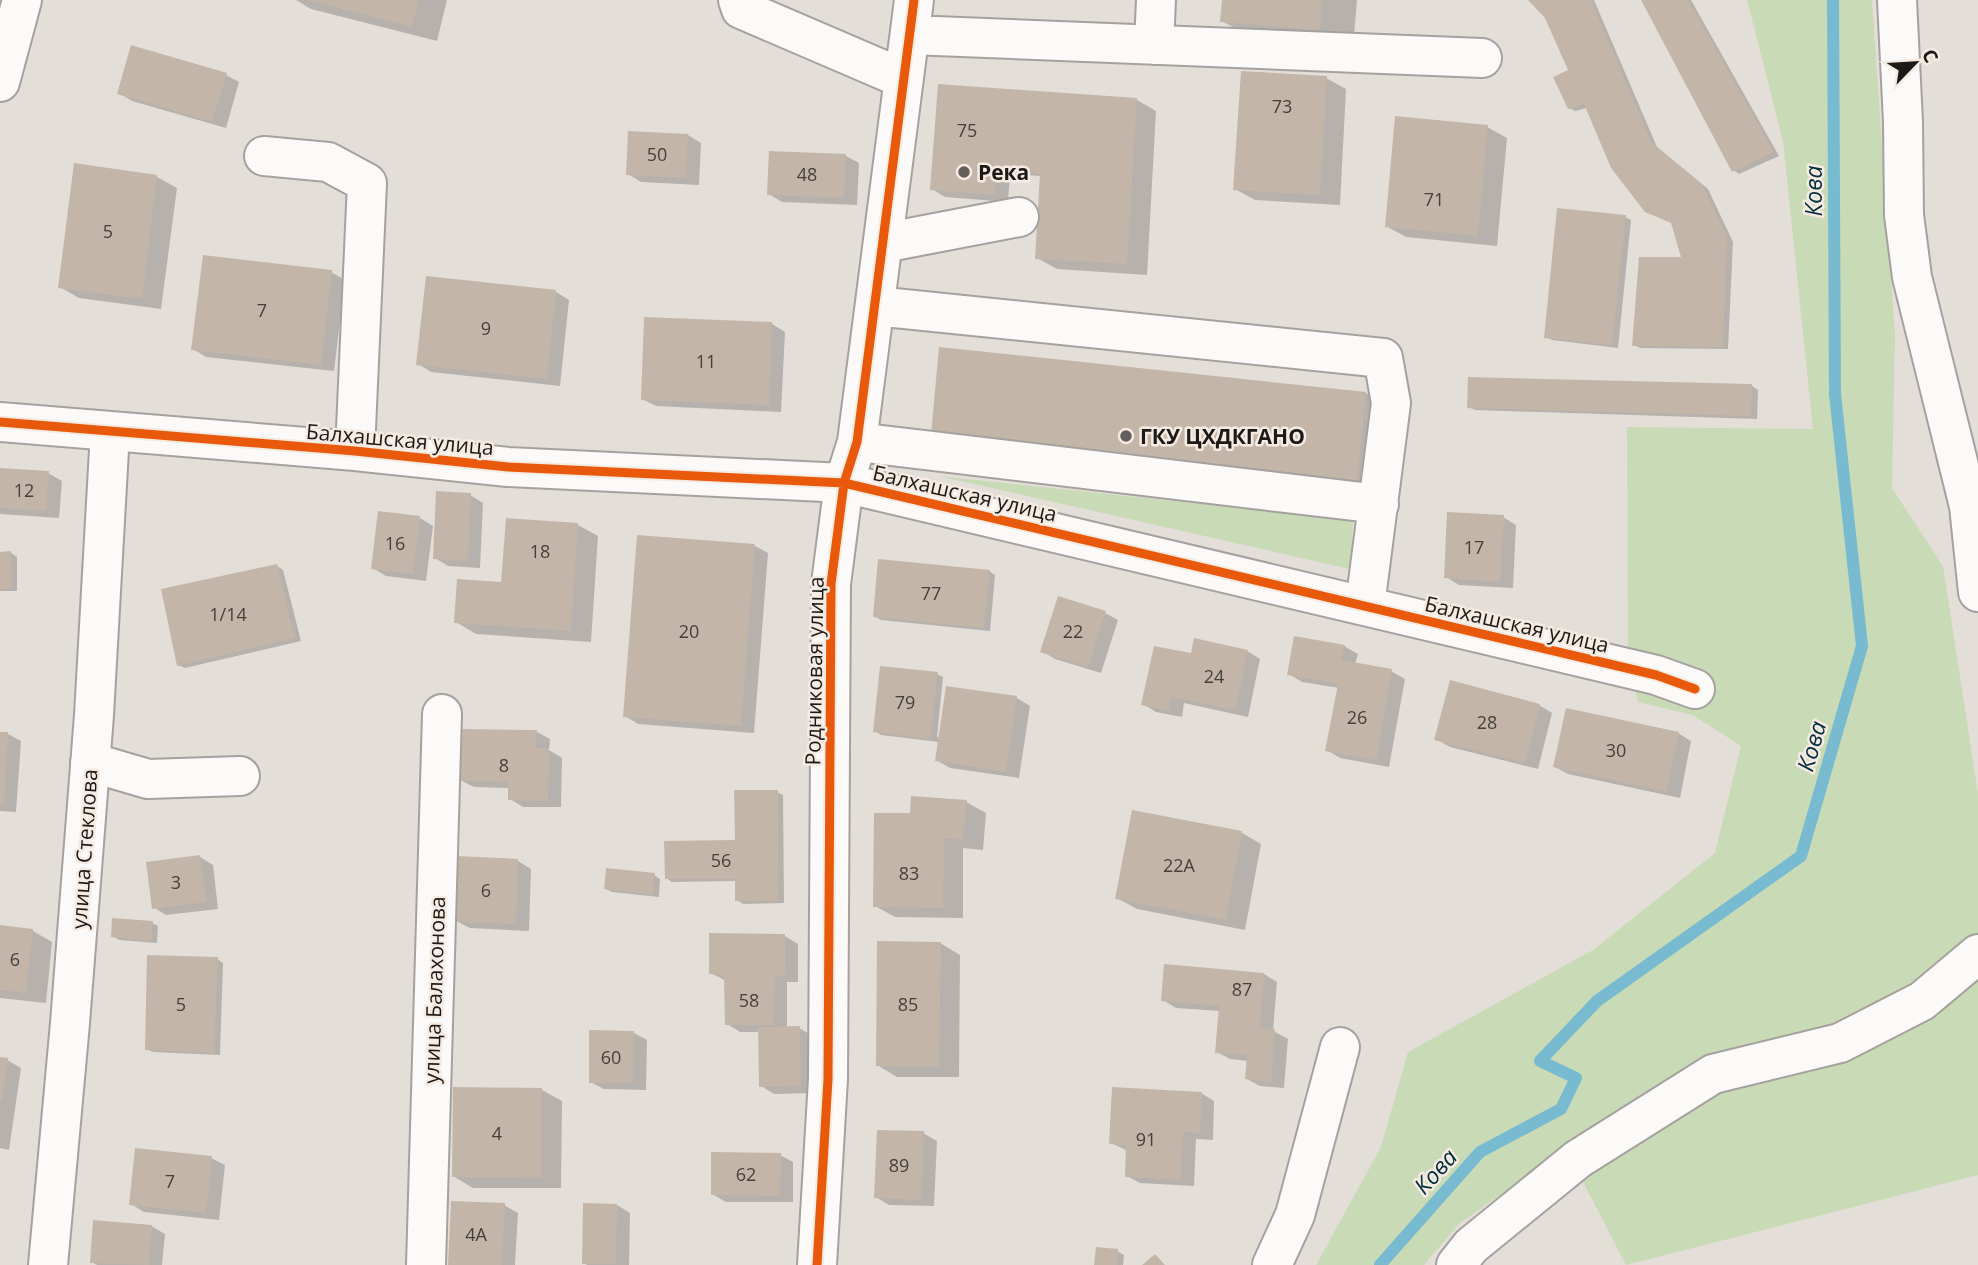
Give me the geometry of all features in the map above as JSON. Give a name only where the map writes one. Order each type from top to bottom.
[{"type":"street","points":[[0,82],[22,0]]},
{"type":"street","points":[[738,0],[741,9],[904,79]]},
{"type":"street","points":[[1154,45],[1156,0]]},
{"type":"street","points":[[1896,0],[1904,215],[1912,277],[1969,506],[1978,592]]},
{"type":"street","points":[[912,17],[1154,45],[1482,58]]},
{"type":"street","name":"Родниковая улица","points":[[817,1265],[828,1079],[831,584],[844,483],[857,442],[912,17]]},
{"type":"street","points":[[264,156],[328,162],[367,183],[355,452]]},
{"type":"street","points":[[883,243],[1019,217]]},
{"type":"street","points":[[875,306],[1383,358],[1391,402],[1365,606]]},
{"type":"street","name":"Балхашская улица","points":[[0,422],[508,467],[844,483],[1656,675],[1695,690]]},
{"type":"street","name":"улица Стеклова","points":[[48,1265],[90,762],[110,432]]},
{"type":"street","points":[[857,442],[1379,504]]},
{"type":"street","name":"улица Балахонова","points":[[426,1265],[442,714]]},
{"type":"street","points":[[90,762],[148,779],[240,776]]},
{"type":"street","points":[[1456,1265],[1471,1247],[1578,1160],[1713,1074],[1840,1043],[1922,1000],[1978,954]]},
{"type":"street","points":[[1272,1265],[1295,1215],[1340,1047]]},
{"type":"green space","points":[[1747,0],[1872,0],[1895,335],[1892,488],[1943,566],[1978,794],[1978,1175],[1626,1265],[1582,1180],[1580,1138],[1459,1224],[1424,1265],[1316,1265],[1381,1147],[1408,1052],[1593,950],[1715,853],[1741,746],[1693,715],[1638,702],[1628,655],[1627,427],[1813,429],[1783,141]]},
{"type":"green space","points":[[939,476],[1353,520],[1350,569]]},
{"type":"building","points":[[307,0],[419,0],[412,27]]},
{"type":"building","points":[[1222,0],[1322,0],[1320,30],[1220,22]]},
{"type":"building","points":[[1528,0],[1591,0],[1651,142],[1702,184],[1727,237],[1723,347],[1632,346],[1639,257],[1681,257],[1671,223],[1645,212],[1611,168],[1584,104],[1568,109],[1553,77],[1568,70],[1545,18]]},
{"type":"building","points":[[1641,0],[1688,0],[1774,152],[1732,172]]},
{"type":"building","points":[[131,45],[227,73],[212,122],[117,94]]},
{"type":"building","points":[[1241,71],[1327,76],[1320,195],[1233,190]]},
{"type":"building","points":[[938,84],[1137,98],[1127,264],[1035,259],[1040,174],[996,171],[995,195],[930,190]]},
{"type":"building","points":[[1395,116],[1488,125],[1478,236],[1385,227]]},
{"type":"building","points":[[628,131],[688,134],[686,178],[626,175]]},
{"type":"building","points":[[769,151],[846,154],[844,198],[767,195]]},
{"type":"building","points":[[74,163],[157,175],[142,299],[58,288]]},
{"type":"building","points":[[1557,208],[1626,215],[1612,345],[1544,338]]},
{"type":"building","points":[[203,255],[332,270],[321,365],[191,350]]},
{"type":"building","points":[[426,276],[556,290],[547,379],[416,365]]},
{"type":"building","points":[[644,317],[772,322],[769,405],[641,400]]},
{"type":"building","points":[[939,347],[1366,392],[1357,480],[931,435]]},
{"type":"building","points":[[1468,377],[1752,384],[1751,416],[1467,408]]},
{"type":"building","points":[[0,468],[49,471],[46,511],[0,508]]},
{"type":"building","points":[[436,491],[471,493],[468,561],[433,559]]},
{"type":"building","points":[[378,511],[420,516],[413,574],[371,569]]},
{"type":"building","points":[[1447,512],[1504,515],[1500,582],[1444,578]]},
{"type":"building","points":[[506,518],[578,523],[571,631],[454,623],[457,579],[501,582]]},
{"type":"building","points":[[637,535],[755,544],[741,726],[623,717]]},
{"type":"building","points":[[11,551],[12,589],[0,589],[0,552]]},
{"type":"building","points":[[878,559],[990,570],[984,628],[873,617]]},
{"type":"building","points":[[277,564],[295,638],[177,666],[161,589]]},
{"type":"building","points":[[1058,596],[1106,611],[1088,667],[1040,652]]},
{"type":"building","points":[[1294,636],[1345,645],[1341,660],[1392,669],[1376,760],[1325,751],[1338,684],[1287,675]]},
{"type":"building","points":[[1194,638],[1248,650],[1235,710],[1171,697],[1169,711],[1141,705],[1154,646],[1191,653]]},
{"type":"building","points":[[880,666],[938,672],[930,739],[873,732]]},
{"type":"building","points":[[1450,680],[1540,704],[1525,763],[1434,740]]},
{"type":"building","points":[[946,686],[1017,696],[1006,772],[935,761]]},
{"type":"building","points":[[1566,708],[1679,732],[1666,792],[1553,767]]},
{"type":"building","points":[[459,729],[537,730],[536,748],[549,748],[548,801],[508,800],[508,782],[459,781]]},
{"type":"building","points":[[0,732],[8,732],[4,805],[0,805]]},
{"type":"building","points":[[734,790],[778,790],[778,901],[735,901],[735,879],[665,879],[664,841],[735,840]]},
{"type":"building","points":[[911,796],[967,800],[963,840],[944,838],[943,908],[873,907],[874,813],[910,813]]},
{"type":"building","points":[[1132,810],[1242,831],[1226,920],[1115,899]]},
{"type":"building","points":[[200,855],[206,902],[152,909],[146,862]]},
{"type":"building","points":[[457,856],[518,859],[516,924],[455,922]]},
{"type":"building","points":[[606,868],[655,873],[653,895],[604,889]]},
{"type":"building","points":[[112,918],[153,921],[151,941],[111,937]]},
{"type":"building","points":[[0,925],[33,929],[26,993],[0,990]]},
{"type":"building","points":[[709,933],[785,934],[785,975],[775,976],[774,1025],[725,1025],[724,975],[709,974]]},
{"type":"building","points":[[877,941],[941,942],[939,1067],[876,1066]]},
{"type":"building","points":[[147,955],[218,957],[214,1053],[145,1050]]},
{"type":"building","points":[[1164,964],[1264,973],[1260,1028],[1275,1029],[1271,1082],[1245,1079],[1247,1055],[1215,1053],[1219,1006],[1161,1001]]},
{"type":"building","points":[[800,1026],[801,1086],[759,1087],[758,1027]]},
{"type":"building","points":[[589,1030],[634,1031],[633,1083],[589,1083]]},
{"type":"building","points":[[0,1057],[8,1058],[2,1102],[0,1102]]},
{"type":"building","points":[[453,1087],[542,1088],[542,1178],[452,1177]]},
{"type":"building","points":[[1112,1087],[1202,1092],[1200,1133],[1183,1132],[1181,1180],[1125,1177],[1126,1145],[1109,1144]]},
{"type":"building","points":[[877,1130],[924,1131],[921,1200],[874,1198]]},
{"type":"building","points":[[135,1148],[212,1156],[206,1213],[129,1205]]},
{"type":"building","points":[[711,1152],[781,1153],[780,1196],[711,1195]]},
{"type":"building","points":[[451,1201],[505,1203],[502,1265],[448,1265]]},
{"type":"building","points":[[583,1203],[617,1204],[616,1264],[582,1264]]},
{"type":"building","points":[[93,1220],[152,1225],[149,1265],[90,1263]]},
{"type":"building","points":[[1096,1247],[1118,1249],[1117,1265],[1094,1265]]},
{"type":"building","points":[[1155,1254],[1165,1265],[1142,1265]]},
{"type":"waterway","name":"Кова","points":[[1380,1265],[1480,1152],[1561,1109],[1576,1078],[1540,1061],[1597,1001],[1801,856],[1862,646],[1835,394],[1833,0]]},
{"type":"cycle path","points":[[817,1265],[828,1079],[831,584],[844,483],[857,442],[914,0]]},
{"type":"cycle path","points":[[0,422],[355,451],[508,467],[844,483],[1656,675],[1695,689]]},
{"type":"place","name":"Река","points":[[964,172]]},
{"type":"place","name":"ГКУ ЦХДКГАНО","points":[[1126,436]]}]
